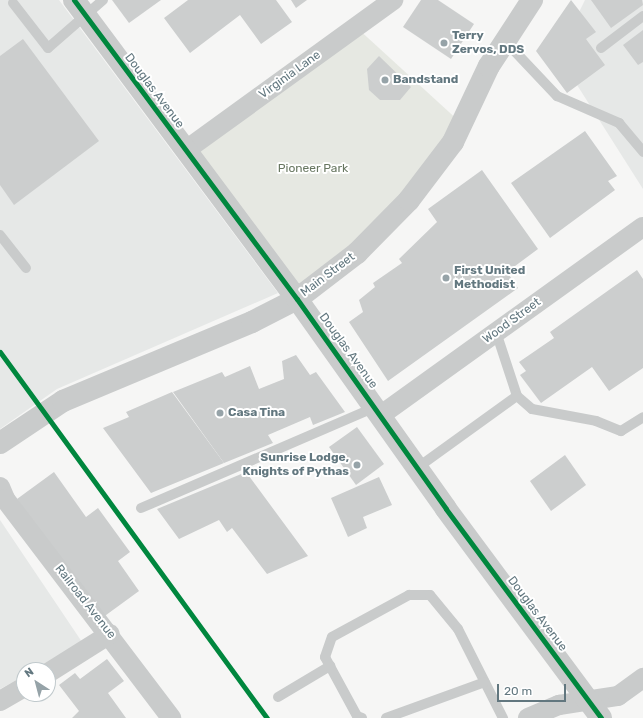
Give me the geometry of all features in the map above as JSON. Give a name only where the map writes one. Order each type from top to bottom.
[{"type":"street","name":"Virginia Lane","points":[[186,150],[393,0]]},
{"type":"street","name":"Main Street","points":[[0,443],[63,401],[252,322],[297,299],[357,253],[409,200],[453,142],[489,66],[532,0]]},
{"type":"street","name":"Douglas Avenue","points":[[79,7],[297,299],[379,411],[417,468],[601,718]]},
{"type":"street","name":"Wood Street","points":[[379,411],[496,332],[643,227]]},
{"type":"street","name":"Railroad Avenue","points":[[0,487],[5,499],[110,634],[171,718]]},
{"type":"street","points":[[56,668],[110,634]]},
{"type":"street","points":[[528,718],[558,705],[618,696],[643,678]]},
{"type":"street","points":[[0,701],[16,692]]},
{"type":"street","points":[[0,706],[6,718]]},
{"type":"lane","points":[[13,3],[48,48],[73,28],[79,7],[103,0]]},
{"type":"lane","points":[[601,48],[643,16]]},
{"type":"lane","points":[[505,41],[557,96],[619,123],[643,152]]},
{"type":"lane","points":[[0,235],[26,268]]},
{"type":"lane","points":[[496,332],[517,396],[532,409],[596,421],[621,431],[643,417]]},
{"type":"lane","points":[[417,468],[517,396]]},
{"type":"lane","points":[[141,508],[379,411]]},
{"type":"lane","points":[[362,718],[357,716],[325,657],[332,637],[409,595],[430,595],[458,629],[503,718]]},
{"type":"lane","points":[[278,697],[330,666]]},
{"type":"lane","points":[[386,718],[485,682]]},
{"type":"shaded area","points":[[0,0],[59,0],[278,293],[57,389],[0,429]]},
{"type":"shaded area","points":[[585,0],[643,0],[643,189],[558,55]]},
{"type":"shaded area","points":[[0,520],[82,642],[77,648],[51,662],[16,662],[16,680],[0,689]]},
{"type":"green space","name":"Pioneer Park","points":[[356,27],[461,123],[409,200],[297,299],[186,150]]},
{"type":"building","points":[[112,0],[161,0],[129,23]]},
{"type":"building","points":[[188,0],[276,0],[292,22],[261,44],[240,15],[190,53],[164,18]]},
{"type":"building","points":[[291,0],[307,0],[296,8]]},
{"type":"building","name":"Terry Zervos, DDS","points":[[421,0],[438,0],[474,24],[451,59],[403,27]]},
{"type":"building","points":[[571,0],[596,32],[586,39],[605,65],[567,93],[536,51]]},
{"type":"building","points":[[591,0],[642,0],[643,5],[611,28]]},
{"type":"building","points":[[643,30],[643,62],[638,65],[623,45]]},
{"type":"building","points":[[23,39],[99,141],[14,205],[0,185],[0,56]]},
{"type":"building","name":"Bandstand","points":[[379,56],[411,87],[400,100],[380,100],[369,90],[367,69]]},
{"type":"building","name":"First United Methodist","points":[[585,131],[617,176],[608,181],[615,190],[550,238],[511,183]]},
{"type":"building","name":"First United Methodist","points":[[482,170],[538,249],[507,272],[518,288],[388,381],[349,322],[363,312],[359,300],[375,287],[373,283],[402,263],[399,259],[437,222],[428,209]]},
{"type":"building","points":[[637,270],[643,279],[643,368],[609,391],[592,367],[541,403],[520,375],[526,371],[519,362],[554,338],[550,332]]},
{"type":"building","points":[[296,355],[310,375],[316,372],[345,412],[313,425],[310,417],[268,435],[273,443],[224,463],[173,392],[222,372],[225,377],[250,366],[259,389],[284,379],[282,361]]},
{"type":"building","points":[[172,392],[224,463],[151,493],[103,428],[129,417],[126,412]]},
{"type":"building","points":[[357,427],[384,464],[356,485],[329,447]]},
{"type":"building","points":[[565,455],[586,485],[551,511],[530,481]]},
{"type":"building","points":[[54,472],[86,517],[98,508],[130,552],[118,561],[139,591],[102,618],[17,499]]},
{"type":"building","points":[[246,472],[308,556],[267,574],[232,528],[227,532],[219,520],[179,539],[157,509]]},
{"type":"building","points":[[379,477],[392,505],[363,517],[367,528],[348,537],[331,498]]},
{"type":"building","points":[[107,659],[124,681],[108,693],[126,718],[72,718],[79,711],[59,685],[75,673],[80,679]]},
{"type":"cycle path","points":[[74,0],[297,299],[446,509],[601,718]]},
{"type":"cycle path","points":[[0,352],[267,718]]},
{"type":"place","name":"Terry Zervos, DDS","points":[[444,43]]},
{"type":"place","name":"Bandstand","points":[[385,80]]},
{"type":"place","name":"First United Methodist","points":[[446,278]]},
{"type":"place","name":"Casa Tina","points":[[220,413]]},
{"type":"place","name":"Sunrise Lodge, Knights of Pythas","points":[[357,465]]}]
